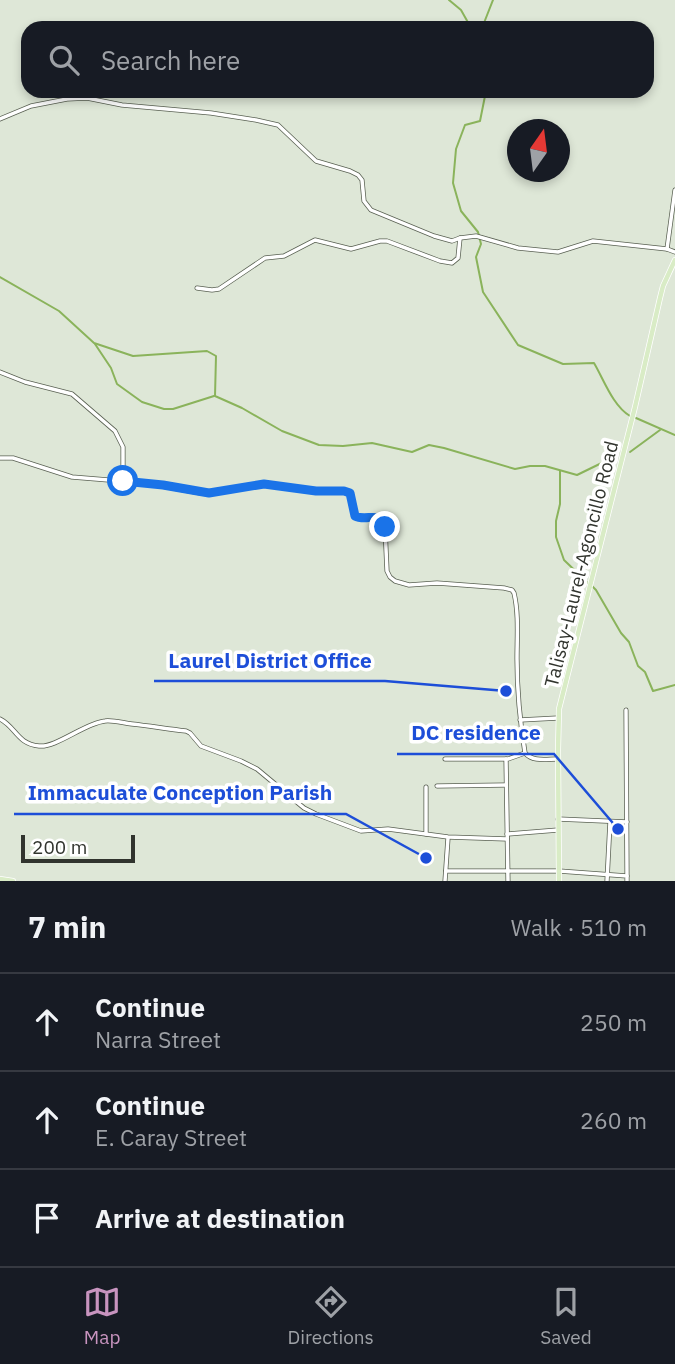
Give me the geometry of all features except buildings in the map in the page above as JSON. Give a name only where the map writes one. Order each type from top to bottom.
[{"type":"main road","name":"Talisay-Laurel-Agoncillo Road","points":[[559,881],[558,718],[660,298],[675,260]]},
{"type":"main road","points":[[0,879],[13,881]]},
{"type":"street","points":[[0,119],[31,106],[87,98],[122,105],[211,113],[273,123],[283,129],[312,158],[358,175],[362,180],[364,201],[371,210],[434,236],[452,241],[476,236],[518,248],[558,252],[593,241],[675,251]]},
{"type":"street","points":[[667,249],[675,190]]},
{"type":"street","points":[[197,288],[219,289],[265,258],[284,256],[315,240],[351,249],[387,241],[440,261],[453,262],[458,258],[460,238]]},
{"type":"street","points":[[0,372],[25,382],[72,394],[116,432],[124,447],[123,481]]},
{"type":"street","points":[[0,458],[13,458],[72,477],[163,485],[209,493],[264,484],[350,493],[355,516],[361,519],[380,517],[384,522],[387,571],[395,581],[409,585],[437,583],[512,590],[517,614],[520,720],[525,753],[535,759],[558,759]]},
{"type":"street","points":[[446,871],[559,871],[627,878],[626,710]]},
{"type":"street","points":[[520,720],[558,718]]},
{"type":"street","points":[[0,719],[6,722],[19,738],[31,745],[43,747],[102,721],[187,731],[201,747],[257,769],[304,808],[361,831],[388,829],[448,837],[507,836],[558,830]]},
{"type":"street","points":[[445,759],[506,759],[525,753]]},
{"type":"street","points":[[506,759],[508,881]]},
{"type":"street","points":[[437,786],[506,785]]},
{"type":"street","points":[[426,787],[426,834]]},
{"type":"street","points":[[558,819],[627,822]]},
{"type":"street","points":[[607,881],[610,822]]},
{"type":"street","points":[[445,881],[448,837]]},
{"type":"waterway","points":[[449,0],[461,10],[467,21]]},
{"type":"waterway","points":[[485,21],[493,0]]},
{"type":"waterway","points":[[485,98],[480,121],[465,125],[456,149],[453,183],[461,211],[478,232],[481,244],[476,257],[483,292],[518,345],[563,364],[594,363],[614,399],[630,416]]},
{"type":"waterway","points":[[0,277],[59,311],[94,343],[133,356],[207,351],[216,356],[215,396],[282,431],[319,445],[372,443],[412,452],[429,445],[515,469],[545,466],[577,475],[616,456]]},
{"type":"waterway","points":[[95,344],[111,368],[117,384],[142,402],[173,409],[214,396]]},
{"type":"waterway","points":[[636,418],[675,435]]},
{"type":"waterway","points":[[630,452],[660,430]]},
{"type":"waterway","points":[[560,471],[556,537],[564,560],[588,583]]},
{"type":"waterway","points":[[592,586],[629,642],[638,666],[645,672],[653,691],[675,685]]},
{"type":"place","name":"Laurel District Office","points":[[506,691]]},
{"type":"place","name":"DC residence","points":[[618,829]]},
{"type":"place","name":"Immaculate Conception Parish","points":[[426,858]]},
{"type":"route","points":[[123,481],[163,485],[200,493],[264,484],[316,491],[344,491],[352,496],[355,516],[361,519],[380,517],[385,527]]}]
